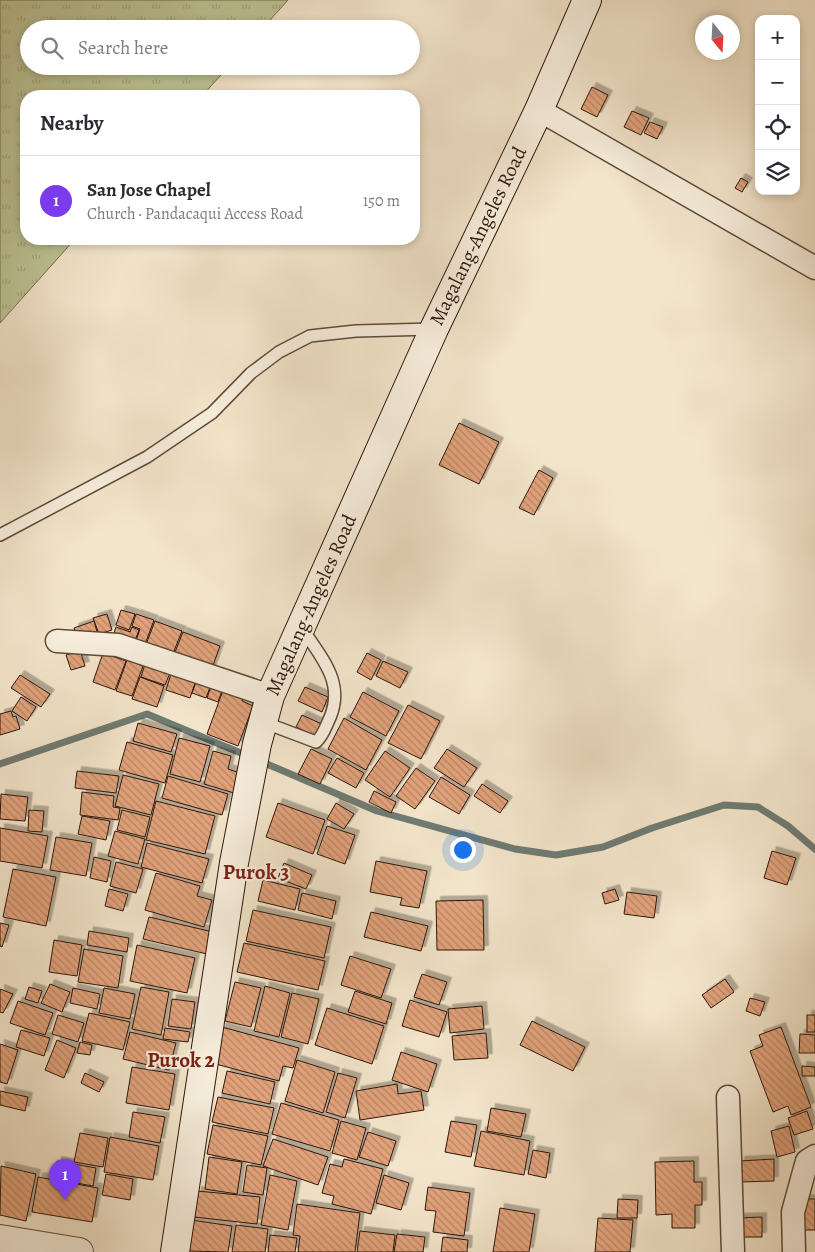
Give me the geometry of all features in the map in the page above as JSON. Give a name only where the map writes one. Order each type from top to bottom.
[{"type":"main road","name":"Magalang-Angeles Road","points":[[175,1252],[234,864],[260,733],[270,696],[434,329],[539,110],[587,0]]},
{"type":"main road","points":[[0,1239],[79,1252]]},
{"type":"street","points":[[539,110],[815,268]]},
{"type":"street","points":[[57,641],[118,645],[270,696]]},
{"type":"street","points":[[728,1097],[732,1252]]},
{"type":"street","points":[[794,1252],[793,1212],[807,1161],[815,1156]]},
{"type":"lane","points":[[0,534],[147,458],[212,412],[251,373],[279,352],[310,336],[356,331],[434,329]]},
{"type":"lane","points":[[260,733],[316,742],[320,739],[333,712],[336,694],[331,673],[300,626]]},
{"type":"green space","points":[[0,0],[288,0],[270,20],[20,20],[20,75],[221,75],[207,90],[20,90],[20,245],[70,245],[0,323]]},
{"type":"building","points":[[592,87],[608,95],[597,117],[581,109]]},
{"type":"building","points":[[632,111],[649,118],[641,135],[624,127]]},
{"type":"building","points":[[650,122],[663,127],[657,139],[644,133]]},
{"type":"building","points":[[741,178],[748,182],[742,192],[735,188]]},
{"type":"building","points":[[459,423],[499,442],[479,484],[439,465]]},
{"type":"building","points":[[539,470],[553,478],[534,515],[519,508]]},
{"type":"building","points":[[121,610],[135,614],[129,630],[116,625]]},
{"type":"building","points":[[107,614],[112,630],[99,634],[93,618]]},
{"type":"building","points":[[136,614],[154,620],[144,647],[135,644],[140,629],[132,626]]},
{"type":"building","points":[[94,621],[98,635],[78,639],[74,628]]},
{"type":"building","points":[[155,621],[182,631],[172,656],[145,647]]},
{"type":"building","points":[[116,627],[130,632],[132,627],[139,630],[133,646],[112,639]]},
{"type":"building","points":[[183,632],[220,646],[211,671],[173,657]]},
{"type":"building","points":[[80,650],[85,666],[71,670],[66,655]]},
{"type":"building","points":[[103,653],[126,661],[115,690],[93,682]]},
{"type":"building","points":[[367,653],[381,660],[371,680],[357,672]]},
{"type":"building","points":[[127,660],[143,666],[132,696],[116,691]]},
{"type":"building","points":[[383,661],[408,672],[400,688],[376,676]]},
{"type":"building","points":[[145,664],[170,673],[165,685],[141,677]]},
{"type":"building","points":[[171,674],[195,683],[190,698],[166,690]]},
{"type":"building","points":[[20,675],[50,694],[41,707],[11,688]]},
{"type":"building","points":[[140,677],[164,686],[157,707],[132,699]]},
{"type":"building","points":[[198,677],[212,682],[206,698],[192,693]]},
{"type":"building","points":[[213,681],[224,685],[218,702],[207,698]]},
{"type":"building","points":[[225,685],[245,692],[242,701],[253,706],[238,746],[207,734]]},
{"type":"building","points":[[305,687],[328,697],[322,712],[298,701]]},
{"type":"building","points":[[363,692],[399,711],[386,736],[350,717]]},
{"type":"building","points":[[21,697],[36,707],[27,721],[12,711]]},
{"type":"building","points":[[408,705],[440,721],[421,759],[388,743]]},
{"type":"building","points":[[11,711],[13,717],[16,716],[20,729],[0,735],[0,714]]},
{"type":"building","points":[[302,715],[324,725],[317,737],[296,727]]},
{"type":"building","points":[[344,718],[382,740],[366,770],[328,749]]},
{"type":"building","points":[[138,723],[177,734],[171,752],[133,741]]},
{"type":"building","points":[[179,738],[210,746],[200,782],[170,774]]},
{"type":"building","points":[[127,742],[173,755],[165,783],[119,770]]},
{"type":"building","points":[[311,749],[332,759],[320,784],[298,774]]},
{"type":"building","points":[[447,749],[477,768],[464,787],[434,768]]},
{"type":"building","points":[[213,751],[231,756],[228,769],[240,773],[234,793],[204,784]]},
{"type":"building","points":[[385,751],[410,768],[390,797],[365,780]]},
{"type":"building","points":[[337,758],[364,773],[356,788],[328,773]]},
{"type":"building","points":[[416,768],[435,781],[415,809],[396,796]]},
{"type":"building","points":[[77,771],[119,776],[116,793],[75,788]]},
{"type":"building","points":[[123,775],[159,784],[151,815],[115,806]]},
{"type":"building","points":[[168,776],[228,794],[222,815],[162,798]]},
{"type":"building","points":[[441,777],[470,795],[459,814],[429,797]]},
{"type":"building","points":[[482,784],[508,801],[500,813],[474,796]]},
{"type":"building","points":[[374,791],[396,802],[391,813],[369,802]]},
{"type":"building","points":[[82,792],[114,796],[113,807],[120,808],[118,820],[80,815]]},
{"type":"building","points":[[1,794],[28,797],[25,821],[0,819]]},
{"type":"building","points":[[156,801],[215,816],[205,854],[146,840]]},
{"type":"building","points":[[278,803],[325,820],[313,854],[266,837]]},
{"type":"building","points":[[336,803],[354,814],[344,829],[327,819]]},
{"type":"building","points":[[29,810],[44,811],[42,832],[28,831]]},
{"type":"building","points":[[122,810],[150,817],[145,837],[117,830]]},
{"type":"building","points":[[82,816],[110,821],[106,840],[78,834]]},
{"type":"building","points":[[327,826],[355,835],[345,864],[317,854]]},
{"type":"building","points":[[0,828],[48,836],[42,868],[0,861]]},
{"type":"building","points":[[115,831],[145,839],[138,864],[108,856]]},
{"type":"building","points":[[56,837],[92,843],[86,876],[50,870]]},
{"type":"building","points":[[147,843],[209,859],[202,883],[141,867]]},
{"type":"building","points":[[772,851],[796,858],[787,885],[764,878]]},
{"type":"building","points":[[94,857],[111,861],[107,882],[90,878]]},
{"type":"building","points":[[376,861],[427,871],[419,908],[400,905],[402,898],[370,892]]},
{"type":"building","points":[[116,862],[143,869],[136,893],[110,886]]},
{"type":"building","points":[[284,863],[312,875],[306,889],[278,878]]},
{"type":"building","points":[[13,869],[56,877],[46,926],[3,917]]},
{"type":"building","points":[[156,873],[200,886],[197,896],[212,900],[204,927],[145,910]]},
{"type":"building","points":[[263,880],[300,889],[295,910],[258,901]]},
{"type":"building","points":[[109,889],[128,894],[123,911],[105,906]]},
{"type":"building","points":[[615,889],[619,900],[605,904],[602,893]]},
{"type":"building","points":[[627,892],[657,896],[654,918],[624,914]]},
{"type":"building","points":[[302,893],[336,901],[332,919],[298,910]]},
{"type":"building","points":[[483,900],[484,950],[437,950],[436,901]]},
{"type":"building","points":[[253,910],[331,927],[324,958],[246,941]]},
{"type":"building","points":[[371,912],[428,926],[421,951],[364,937]]},
{"type":"building","points":[[149,917],[213,932],[207,954],[143,939]]},
{"type":"building","points":[[0,923],[9,925],[2,947],[0,946]]},
{"type":"building","points":[[89,931],[129,938],[127,952],[87,945]]},
{"type":"building","points":[[54,940],[82,945],[77,976],[49,972]]},
{"type":"building","points":[[244,943],[325,961],[318,990],[237,972]]},
{"type":"building","points":[[137,945],[195,958],[187,993],[130,981]]},
{"type":"building","points":[[84,949],[123,956],[118,988],[78,982]]},
{"type":"building","points":[[350,956],[391,969],[381,998],[341,985]]},
{"type":"building","points":[[422,974],[447,982],[439,1005],[414,997]]},
{"type":"building","points":[[725,979],[734,992],[711,1008],[702,995]]},
{"type":"building","points":[[235,982],[261,988],[251,1027],[225,1021]]},
{"type":"building","points":[[50,984],[70,992],[62,1012],[41,1003]]},
{"type":"building","points":[[265,986],[290,993],[279,1037],[254,1031]]},
{"type":"building","points":[[29,987],[42,991],[38,1003],[25,999]]},
{"type":"building","points":[[141,987],[169,992],[161,1035],[132,1029]]},
{"type":"building","points":[[73,988],[100,994],[97,1009],[70,1003]]},
{"type":"building","points":[[104,988],[135,994],[130,1019],[99,1013]]},
{"type":"building","points":[[0,989],[13,994],[3,1013],[0,1012]]},
{"type":"building","points":[[355,991],[392,1003],[386,1024],[348,1012]]},
{"type":"building","points":[[292,993],[319,999],[308,1044],[281,1037]]},
{"type":"building","points":[[750,998],[765,1002],[760,1016],[746,1011]]},
{"type":"building","points":[[172,999],[195,1002],[191,1029],[168,1026]]},
{"type":"building","points":[[410,1000],[447,1012],[439,1037],[402,1026]]},
{"type":"building","points":[[18,1001],[53,1013],[45,1035],[10,1023]]},
{"type":"building","points":[[482,1006],[484,1029],[450,1033],[448,1009]]},
{"type":"building","points":[[327,1008],[384,1026],[372,1064],[315,1045]]},
{"type":"building","points":[[89,1013],[130,1022],[123,1050],[82,1041]]},
{"type":"building","points":[[58,1015],[84,1023],[78,1042],[52,1034]]},
{"type":"building","points":[[807,1015],[815,1015],[815,1032],[807,1032]]},
{"type":"building","points":[[532,1021],[585,1047],[573,1071],[520,1045]]},
{"type":"building","points":[[222,1027],[299,1048],[293,1068],[283,1066],[279,1081],[212,1063]]},
{"type":"building","points":[[781,1027],[811,1107],[791,1115],[788,1106],[773,1112],[750,1051],[763,1046],[759,1035]]},
{"type":"building","points":[[165,1028],[190,1032],[188,1042],[163,1039]]},
{"type":"building","points":[[21,1030],[50,1038],[44,1056],[16,1047]]},
{"type":"building","points":[[130,1032],[176,1043],[169,1070],[123,1059]]},
{"type":"building","points":[[486,1033],[488,1058],[454,1060],[452,1036]]},
{"type":"building","points":[[800,1034],[815,1035],[815,1053],[799,1053]]},
{"type":"building","points":[[57,1040],[76,1048],[64,1078],[45,1070]]},
{"type":"building","points":[[80,1042],[92,1045],[90,1055],[77,1053]]},
{"type":"building","points":[[0,1044],[18,1050],[7,1084],[0,1082]]},
{"type":"building","points":[[401,1052],[437,1064],[428,1092],[392,1080]]},
{"type":"building","points":[[297,1060],[335,1072],[323,1113],[285,1101]]},
{"type":"building","points":[[802,1066],[815,1067],[815,1076],[802,1076]]},
{"type":"building","points":[[132,1067],[175,1074],[169,1110],[126,1103]]},
{"type":"building","points":[[227,1071],[275,1082],[270,1104],[222,1093]]},
{"type":"building","points":[[85,1073],[104,1082],[99,1092],[81,1083]]},
{"type":"building","points":[[338,1073],[357,1078],[345,1118],[326,1112]]},
{"type":"building","points":[[397,1084],[398,1094],[421,1091],[424,1110],[360,1120],[356,1091]]},
{"type":"building","points":[[0,1091],[28,1097],[25,1111],[0,1105]]},
{"type":"building","points":[[218,1097],[274,1108],[268,1134],[212,1122]]},
{"type":"building","points":[[281,1103],[339,1120],[330,1151],[272,1134]]},
{"type":"building","points":[[491,1108],[526,1114],[521,1137],[487,1131]]},
{"type":"building","points":[[807,1111],[813,1129],[794,1135],[788,1118]]},
{"type":"building","points":[[133,1112],[165,1117],[160,1143],[129,1137]]},
{"type":"building","points":[[341,1121],[366,1128],[357,1160],[332,1153]]},
{"type":"building","points":[[451,1121],[477,1125],[471,1157],[445,1152]]},
{"type":"building","points":[[213,1125],[268,1136],[261,1165],[207,1154]]},
{"type":"building","points":[[789,1126],[795,1152],[777,1157],[771,1131]]},
{"type":"building","points":[[481,1131],[530,1141],[524,1175],[474,1166]]},
{"type":"building","points":[[368,1132],[396,1141],[388,1166],[359,1157]]},
{"type":"building","points":[[80,1133],[108,1138],[103,1167],[74,1162]]},
{"type":"building","points":[[110,1137],[159,1146],[153,1180],[104,1172]]},
{"type":"building","points":[[273,1139],[328,1157],[318,1185],[263,1166]]},
{"type":"building","points":[[533,1150],[550,1153],[546,1178],[528,1174]]},
{"type":"building","points":[[209,1157],[242,1162],[237,1194],[205,1189]]},
{"type":"building","points":[[344,1159],[383,1169],[371,1214],[332,1204],[334,1196],[322,1193],[330,1164],[342,1167]]},
{"type":"building","points":[[774,1159],[774,1181],[740,1182],[740,1161]]},
{"type":"building","points":[[57,1161],[96,1168],[93,1186],[54,1179]]},
{"type":"building","points":[[694,1161],[694,1182],[702,1182],[702,1205],[695,1205],[695,1228],[672,1228],[672,1214],[656,1215],[655,1162]]},
{"type":"building","points":[[247,1165],[267,1168],[263,1195],[243,1192]]},
{"type":"building","points":[[1,1166],[36,1174],[26,1221],[0,1215]]},
{"type":"building","points":[[106,1174],[133,1179],[130,1200],[102,1195]]},
{"type":"building","points":[[270,1175],[297,1181],[288,1230],[261,1225]]},
{"type":"building","points":[[384,1175],[409,1183],[401,1210],[376,1203]]},
{"type":"building","points":[[38,1177],[98,1188],[92,1222],[32,1212]]},
{"type":"building","points":[[428,1187],[470,1193],[464,1236],[433,1232],[436,1211],[425,1210]]},
{"type":"building","points":[[197,1191],[260,1197],[257,1224],[194,1217]]},
{"type":"building","points":[[618,1199],[638,1200],[637,1218],[617,1218]]},
{"type":"building","points":[[799,1199],[815,1199],[815,1230],[799,1230]]},
{"type":"building","points":[[297,1204],[360,1213],[355,1252],[298,1252],[300,1236],[293,1235]]},
{"type":"building","points":[[500,1208],[535,1214],[529,1252],[493,1252]]},
{"type":"building","points":[[762,1217],[762,1237],[736,1237],[736,1218]]},
{"type":"building","points":[[598,1218],[633,1220],[630,1252],[595,1252]]},
{"type":"building","points":[[191,1220],[232,1226],[228,1252],[186,1251]]},
{"type":"building","points":[[236,1225],[268,1229],[265,1252],[232,1252]]},
{"type":"building","points":[[360,1231],[395,1235],[393,1252],[357,1252]]},
{"type":"building","points":[[397,1234],[425,1237],[423,1252],[394,1252]]},
{"type":"building","points":[[270,1235],[297,1238],[295,1252],[268,1252]]},
{"type":"building","points":[[443,1237],[468,1240],[467,1252],[441,1252]]},
{"type":"waterway","points":[[0,764],[147,714],[248,756]]},
{"type":"waterway","points":[[260,761],[377,811],[515,849],[556,855],[603,847],[652,828],[724,805],[758,807],[788,826],[815,849]]},
{"type":"place","name":"San Jose Chapel","points":[[65,1200]]},
{"type":"district","name":"Purok 3","points":[[256,872]]},
{"type":"district","name":"Purok 2","points":[[181,1060]]}]
